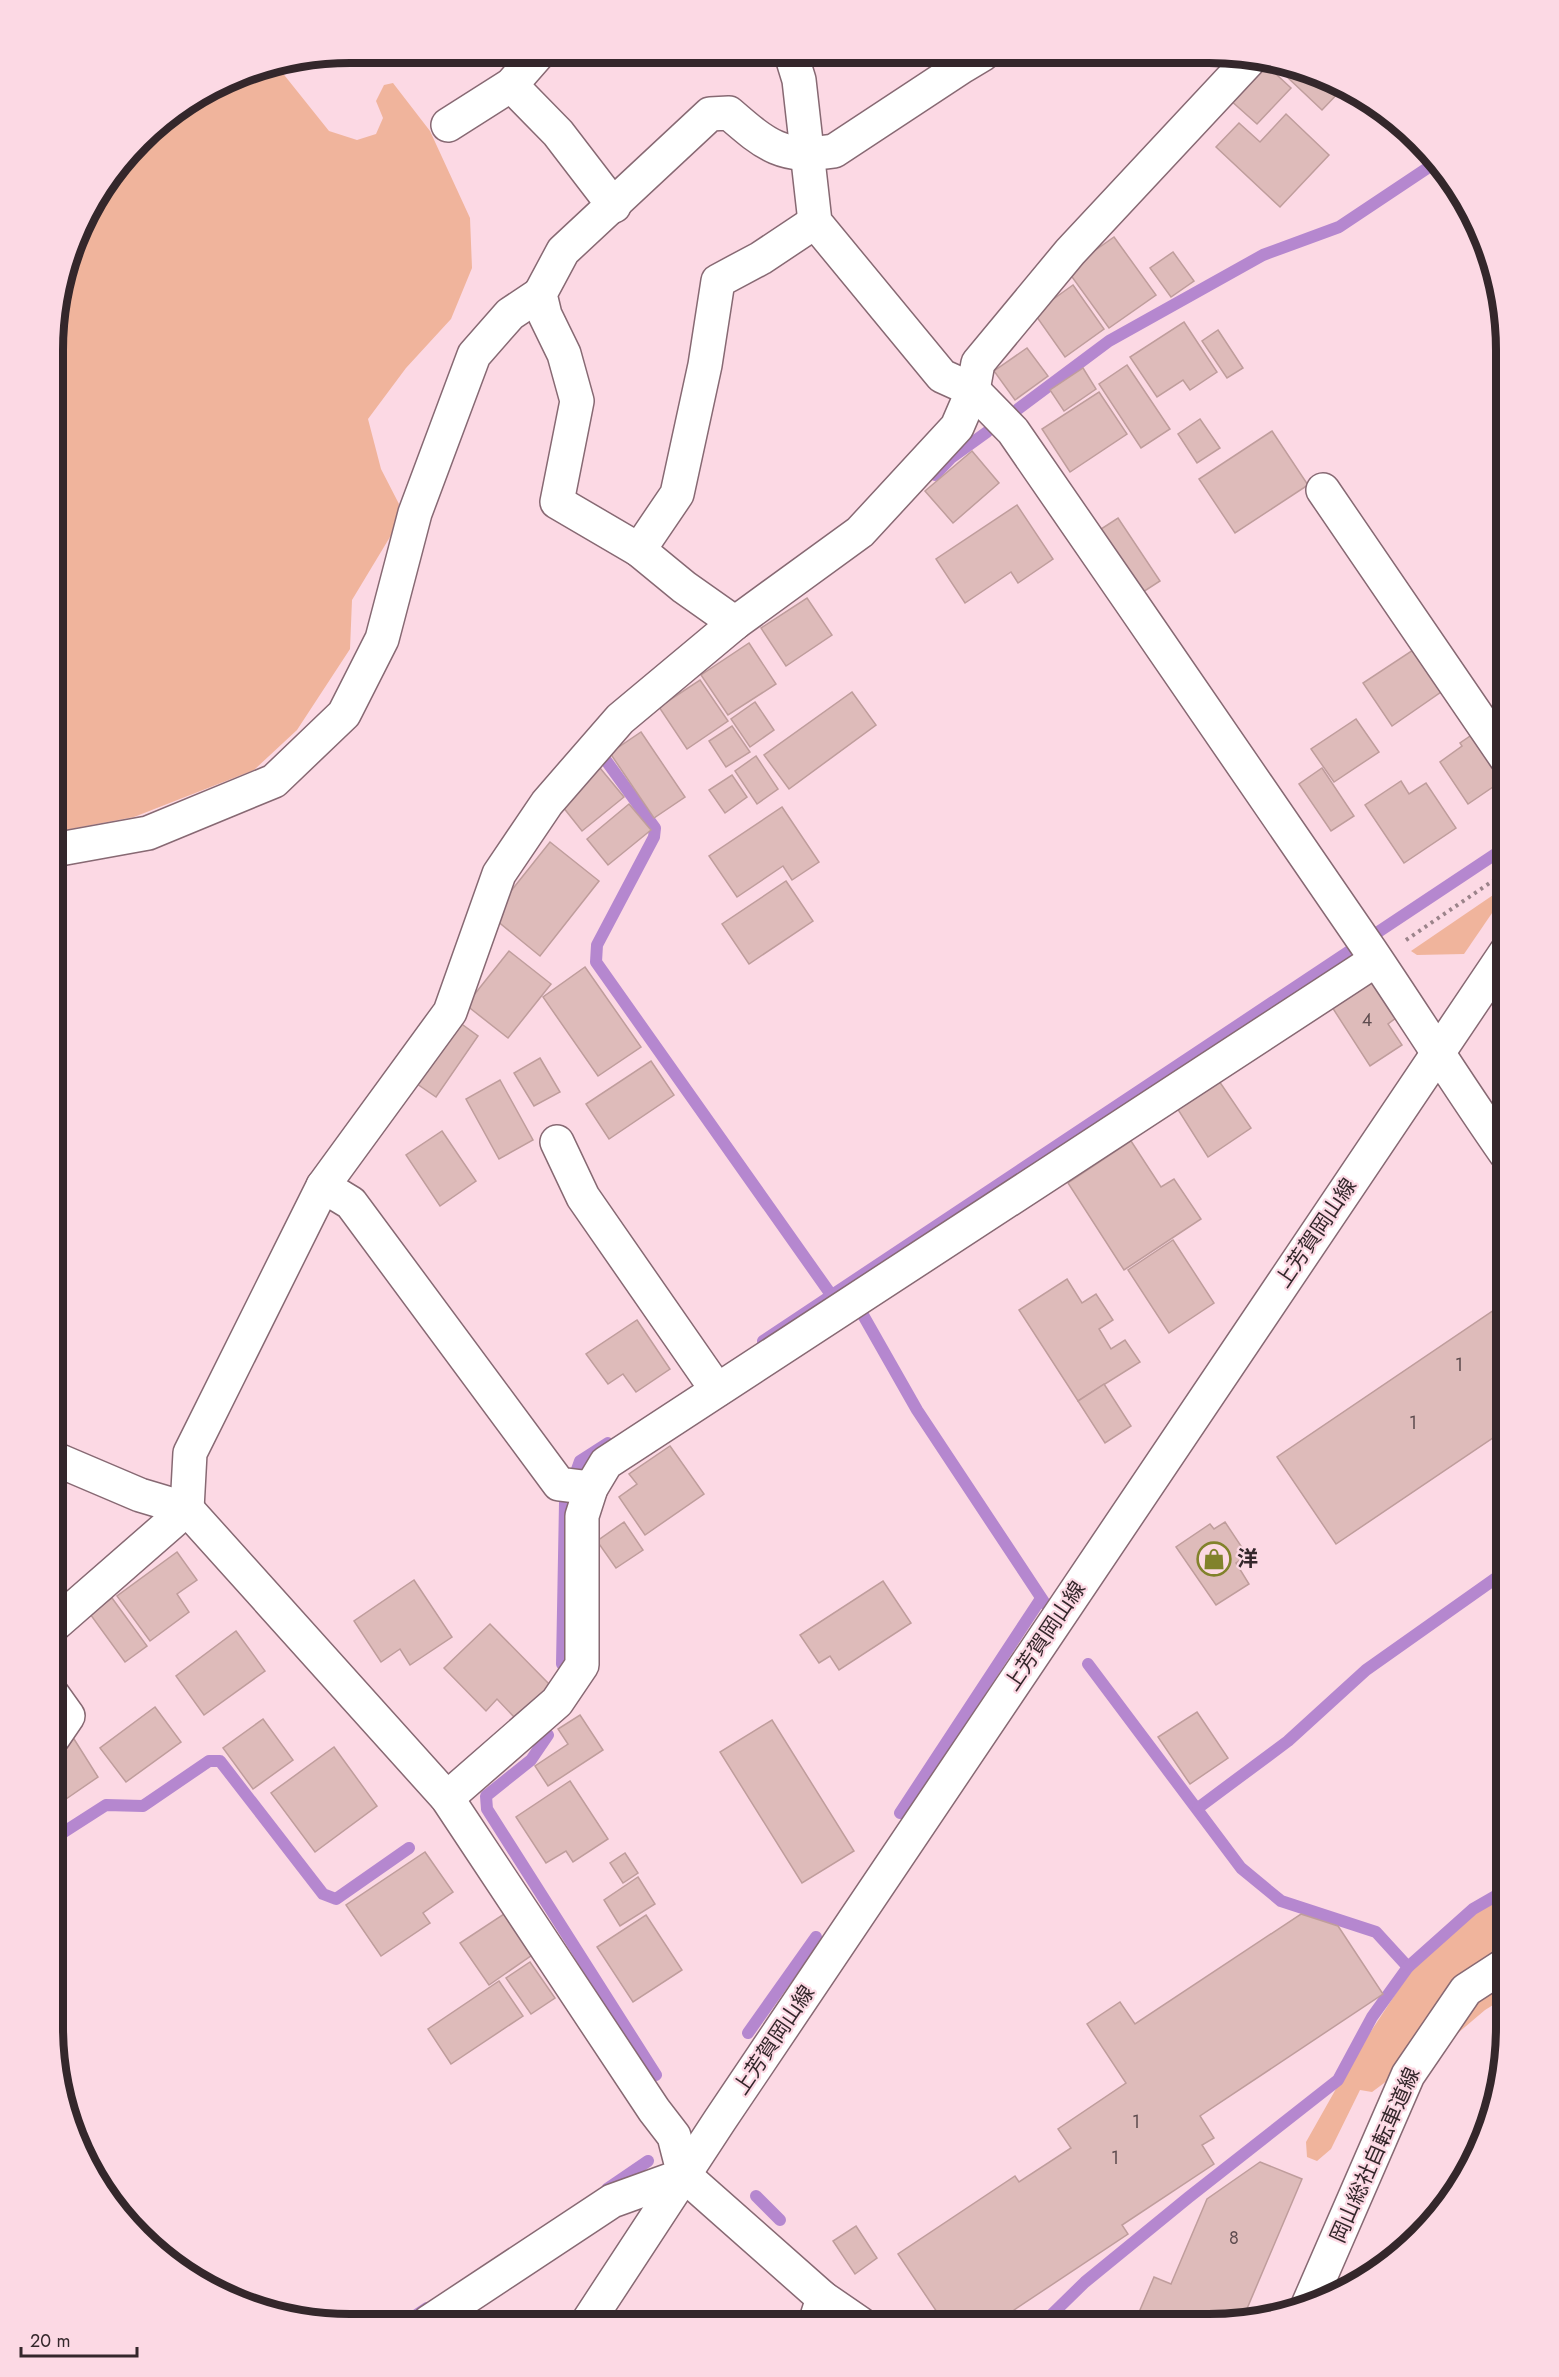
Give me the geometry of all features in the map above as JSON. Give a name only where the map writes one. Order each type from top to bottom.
[{"type":"street","points":[[448,125],[511,85],[530,63]]},
{"type":"street","points":[[794,63],[799,80],[815,222],[942,376],[973,390],[1013,431],[1369,949],[1496,1139]]},
{"type":"street","points":[[63,848],[148,833],[274,782],[344,714],[382,639],[415,513],[474,355],[510,314],[540,294],[563,251],[614,206],[710,114],[729,114],[758,138],[782,151],[808,155],[834,151],[968,63]]},
{"type":"street","points":[[63,1617],[187,1509],[190,1453],[323,1186],[450,1012],[499,874],[547,803],[620,719],[735,623],[860,532],[957,427],[973,390],[978,363],[1070,252],[1244,65]]},
{"type":"street","points":[[511,85],[558,133],[614,206]]},
{"type":"street","points":[[639,550],[677,494],[705,365],[718,281],[761,258],[815,222]]},
{"type":"street","points":[[540,294],[544,315],[564,354],[577,401],[557,502],[639,550],[684,587],[735,623]]},
{"type":"street","points":[[1323,490],[1496,743]]},
{"type":"street","points":[[576,1486],[710,1380],[1369,949]]},
{"type":"street","name":"上芳賀岡山線","points":[[593,2314],[1496,967]]},
{"type":"street","points":[[557,1142],[583,1197],[710,1380]]},
{"type":"street","points":[[323,1186],[351,1203],[576,1486],[582,1516],[582,1665],[557,1702],[447,1798]]},
{"type":"street","points":[[63,1462],[140,1495],[187,1509],[447,1798],[654,2110],[674,2136],[684,2175],[819,2311]]},
{"type":"street","points":[[63,1709],[68,1716],[63,1723]]},
{"type":"street","name":"岡山総社自転車道線","points":[[1312,2295],[1408,2075],[1466,1990],[1496,1970]]},
{"type":"street","points":[[441,2314],[612,2200],[684,2175]]},
{"type":"path","points":[[1369,949],[1496,878]]},
{"type":"shaded area","points":[[282,72],[329,131],[357,140],[376,134],[383,118],[376,101],[384,85],[393,83],[430,131],[470,218],[472,268],[451,319],[406,368],[368,419],[381,469],[399,504],[396,527],[352,600],[350,649],[297,730],[254,770],[134,817],[63,830],[63,350],[65,312],[78,257],[101,206],[122,175],[161,134],[206,101],[257,78]]},
{"type":"shaded area","points":[[1496,893],[1496,907],[1464,954],[1417,955],[1411,951]]},
{"type":"shaded area","points":[[1496,1902],[1496,1968],[1399,2072],[1372,2092],[1360,2090],[1331,2149],[1317,2161],[1307,2157],[1306,2142],[1354,2057],[1412,1969],[1476,1913]]},
{"type":"shaded area","points":[[1496,1983],[1496,2003],[1452,2038],[1472,1999]]},
{"type":"building","points":[[1259,68],[1272,70],[1291,88],[1257,124],[1229,99]]},
{"type":"building","points":[[1288,74],[1302,78],[1338,94],[1322,110],[1286,76]]},
{"type":"building","points":[[1286,114],[1329,155],[1280,207],[1216,147],[1239,123],[1260,142]]},
{"type":"building","points":[[1114,237],[1156,295],[1109,328],[1067,270]]},
{"type":"building","points":[[1173,252],[1194,281],[1171,297],[1150,268]]},
{"type":"building","points":[[1073,285],[1104,329],[1065,357],[1034,313]]},
{"type":"building","points":[[1184,322],[1217,372],[1190,390],[1183,380],[1157,397],[1130,357]]},
{"type":"building","points":[[1218,330],[1243,368],[1227,378],[1202,341]]},
{"type":"building","points":[[1027,348],[1048,376],[1015,400],[994,371]]},
{"type":"building","points":[[1127,365],[1170,429],[1141,448],[1099,384]]},
{"type":"building","points":[[1083,368],[1096,389],[1064,411],[1050,390]]},
{"type":"building","points":[[1099,392],[1127,434],[1070,472],[1042,429]]},
{"type":"building","points":[[1200,419],[1220,448],[1197,463],[1178,434]]},
{"type":"building","points":[[1272,431],[1308,485],[1235,533],[1199,479]]},
{"type":"building","points":[[972,451],[999,483],[953,523],[925,491]]},
{"type":"building","points":[[1017,505],[1053,559],[1018,583],[1011,572],[965,603],[936,559]]},
{"type":"building","points":[[1118,518],[1160,581],[1140,594],[1098,531]]},
{"type":"building","points":[[807,598],[832,635],[786,666],[761,628]]},
{"type":"building","points":[[749,643],[776,684],[728,715],[701,675]]},
{"type":"building","points":[[1413,650],[1441,692],[1392,726],[1363,683]]},
{"type":"building","points":[[700,680],[728,721],[687,749],[659,707]]},
{"type":"building","points":[[852,692],[876,725],[789,789],[764,755]]},
{"type":"building","points":[[755,702],[774,730],[750,747],[731,719]]},
{"type":"building","points":[[1356,719],[1379,752],[1334,782],[1311,749]]},
{"type":"building","points":[[732,726],[750,752],[726,767],[709,741]]},
{"type":"building","points":[[641,732],[685,797],[654,818],[610,753]]},
{"type":"building","points":[[1476,732],[1496,763],[1496,785],[1468,804],[1440,762],[1462,746],[1460,743]]},
{"type":"building","points":[[756,756],[778,789],[757,804],[735,771]]},
{"type":"building","points":[[600,768],[624,797],[582,831],[559,802]]},
{"type":"building","points":[[1322,768],[1354,816],[1331,831],[1299,784]]},
{"type":"building","points":[[732,775],[747,797],[725,813],[709,790]]},
{"type":"building","points":[[1401,781],[1409,794],[1426,783],[1456,828],[1404,863],[1365,805]]},
{"type":"building","points":[[629,804],[651,830],[608,865],[587,839]]},
{"type":"building","points":[[782,807],[819,862],[792,880],[783,866],[737,897],[709,856]]},
{"type":"building","points":[[550,842],[599,881],[540,956],[491,916]]},
{"type":"building","points":[[786,881],[813,921],[749,964],[722,924]]},
{"type":"building","points":[[509,951],[551,984],[508,1038],[466,1005]]},
{"type":"building","points":[[585,967],[641,1047],[598,1076],[543,997]]},
{"type":"building","points":[[1375,978],[1400,1015],[1388,1024],[1402,1045],[1370,1066],[1332,1007]]},
{"type":"building","points":[[452,1017],[478,1036],[436,1097],[410,1079]]},
{"type":"building","points":[[540,1058],[560,1092],[534,1106],[514,1073]]},
{"type":"building","points":[[651,1061],[674,1095],[609,1139],[586,1104]]},
{"type":"building","points":[[500,1080],[533,1140],[499,1159],[466,1099]]},
{"type":"building","points":[[1219,1081],[1251,1128],[1208,1157],[1177,1108]]},
{"type":"building","points":[[442,1131],[476,1181],[440,1206],[406,1155]]},
{"type":"building","points":[[1131,1141],[1161,1187],[1174,1179],[1201,1219],[1124,1270],[1068,1183]]},
{"type":"building","points":[[1173,1240],[1214,1303],[1169,1333],[1128,1270]]},
{"type":"building","points":[[1067,1279],[1082,1303],[1096,1294],[1113,1320],[1099,1329],[1111,1349],[1125,1340],[1140,1362],[1078,1401],[1019,1310]]},
{"type":"building","points":[[1496,1309],[1496,1436],[1336,1544],[1277,1457]]},
{"type":"building","points":[[637,1320],[670,1369],[636,1392],[623,1374],[608,1384],[586,1354]]},
{"type":"building","points":[[1104,1384],[1131,1426],[1105,1443],[1078,1401]]},
{"type":"building","points":[[670,1446],[704,1494],[645,1535],[619,1497],[637,1484],[629,1474]]},
{"type":"building","points":[[624,1522],[643,1550],[616,1568],[597,1541]]},
{"type":"building","points":[[1225,1522],[1247,1555],[1236,1563],[1249,1584],[1216,1605],[1176,1547],[1210,1524],[1214,1529]]},
{"type":"building","points":[[177,1552],[197,1580],[177,1594],[189,1612],[150,1641],[117,1596]]},
{"type":"building","points":[[414,1580],[452,1637],[410,1665],[400,1649],[381,1662],[354,1621]]},
{"type":"building","points":[[883,1581],[911,1623],[839,1670],[830,1656],[819,1663],[800,1635]]},
{"type":"building","points":[[112,1598],[147,1646],[125,1662],[90,1614]]},
{"type":"building","points":[[490,1624],[550,1685],[515,1718],[497,1699],[486,1711],[444,1668]]},
{"type":"building","points":[[236,1631],[265,1671],[204,1715],[176,1676]]},
{"type":"building","points":[[155,1707],[181,1742],[126,1782],[100,1748]]},
{"type":"building","points":[[1197,1712],[1228,1758],[1190,1784],[1158,1737]]},
{"type":"building","points":[[580,1715],[603,1750],[548,1786],[535,1766],[568,1744],[558,1729]]},
{"type":"building","points":[[263,1719],[293,1760],[253,1789],[223,1748]]},
{"type":"building","points":[[772,1720],[854,1851],[802,1883],[720,1752]]},
{"type":"building","points":[[74,1739],[98,1777],[66,1799],[63,1794],[63,1746]]},
{"type":"building","points":[[334,1747],[377,1806],[315,1852],[271,1793]]},
{"type":"building","points":[[570,1781],[608,1839],[573,1862],[566,1851],[546,1863],[516,1817]]},
{"type":"building","points":[[425,1852],[453,1892],[423,1913],[430,1923],[381,1956],[346,1905]]},
{"type":"building","points":[[625,1853],[638,1873],[623,1883],[610,1863]]},
{"type":"building","points":[[638,1877],[655,1904],[620,1926],[604,1900]]},
{"type":"building","points":[[507,1912],[535,1953],[489,1985],[460,1943]]},
{"type":"building","points":[[1301,1914],[1338,1926],[1383,1994],[1200,2116],[1214,2138],[1202,2145],[1214,2164],[1122,2225],[1128,2234],[1008,2314],[938,2314],[898,2254],[1015,2176],[1019,2182],[1071,2148],[1058,2129],[1126,2083],[1087,2024],[1120,2002],[1135,2024]]},
{"type":"building","points":[[646,1915],[682,1970],[633,2002],[597,1947]]},
{"type":"building","points":[[530,1962],[555,1998],[531,2014],[506,1978]]},
{"type":"building","points":[[499,1981],[523,2016],[451,2064],[428,2029]]},
{"type":"building","points":[[1260,2162],[1302,2179],[1246,2312],[1138,2314],[1154,2277],[1171,2284],[1207,2199]]},
{"type":"building","points":[[856,2226],[877,2258],[855,2274],[833,2241]]},
{"type":"waterway","points":[[1018,409],[1109,341],[1263,255],[1339,227],[1430,167]]},
{"type":"waterway","points":[[935,475],[951,458],[987,432]]},
{"type":"waterway","points":[[609,748],[602,755],[655,828],[654,837],[597,945],[596,962],[832,1296]]},
{"type":"waterway","points":[[763,1341],[1496,854]]},
{"type":"waterway","points":[[863,1315],[917,1410],[1046,1605]]},
{"type":"waterway","points":[[562,1664],[565,1503],[580,1461],[608,1443]]},
{"type":"waterway","points":[[1198,1808],[1288,1741],[1366,1670],[1496,1578]]},
{"type":"waterway","points":[[900,1813],[1040,1600]]},
{"type":"waterway","points":[[1088,1664],[1241,1868],[1281,1901],[1376,1932],[1408,1967]]},
{"type":"waterway","points":[[548,1735],[531,1760],[486,1796],[487,1809],[656,2075]]},
{"type":"waterway","points":[[63,1833],[106,1805],[143,1806],[209,1761],[220,1761],[323,1894],[336,1899],[409,1848]]},
{"type":"waterway","points":[[1052,2314],[1085,2282],[1338,2080],[1372,2017],[1408,1967],[1473,1909],[1496,1896]]},
{"type":"waterway","points":[[748,2033],[816,1937]]},
{"type":"waterway","points":[[607,2189],[648,2161]]},
{"type":"waterway","points":[[756,2196],[780,2220]]},
{"type":"waterway","points":[[418,2314],[427,2308]]},
{"type":"place","name":"洋","points":[[1214,1559]]}]
